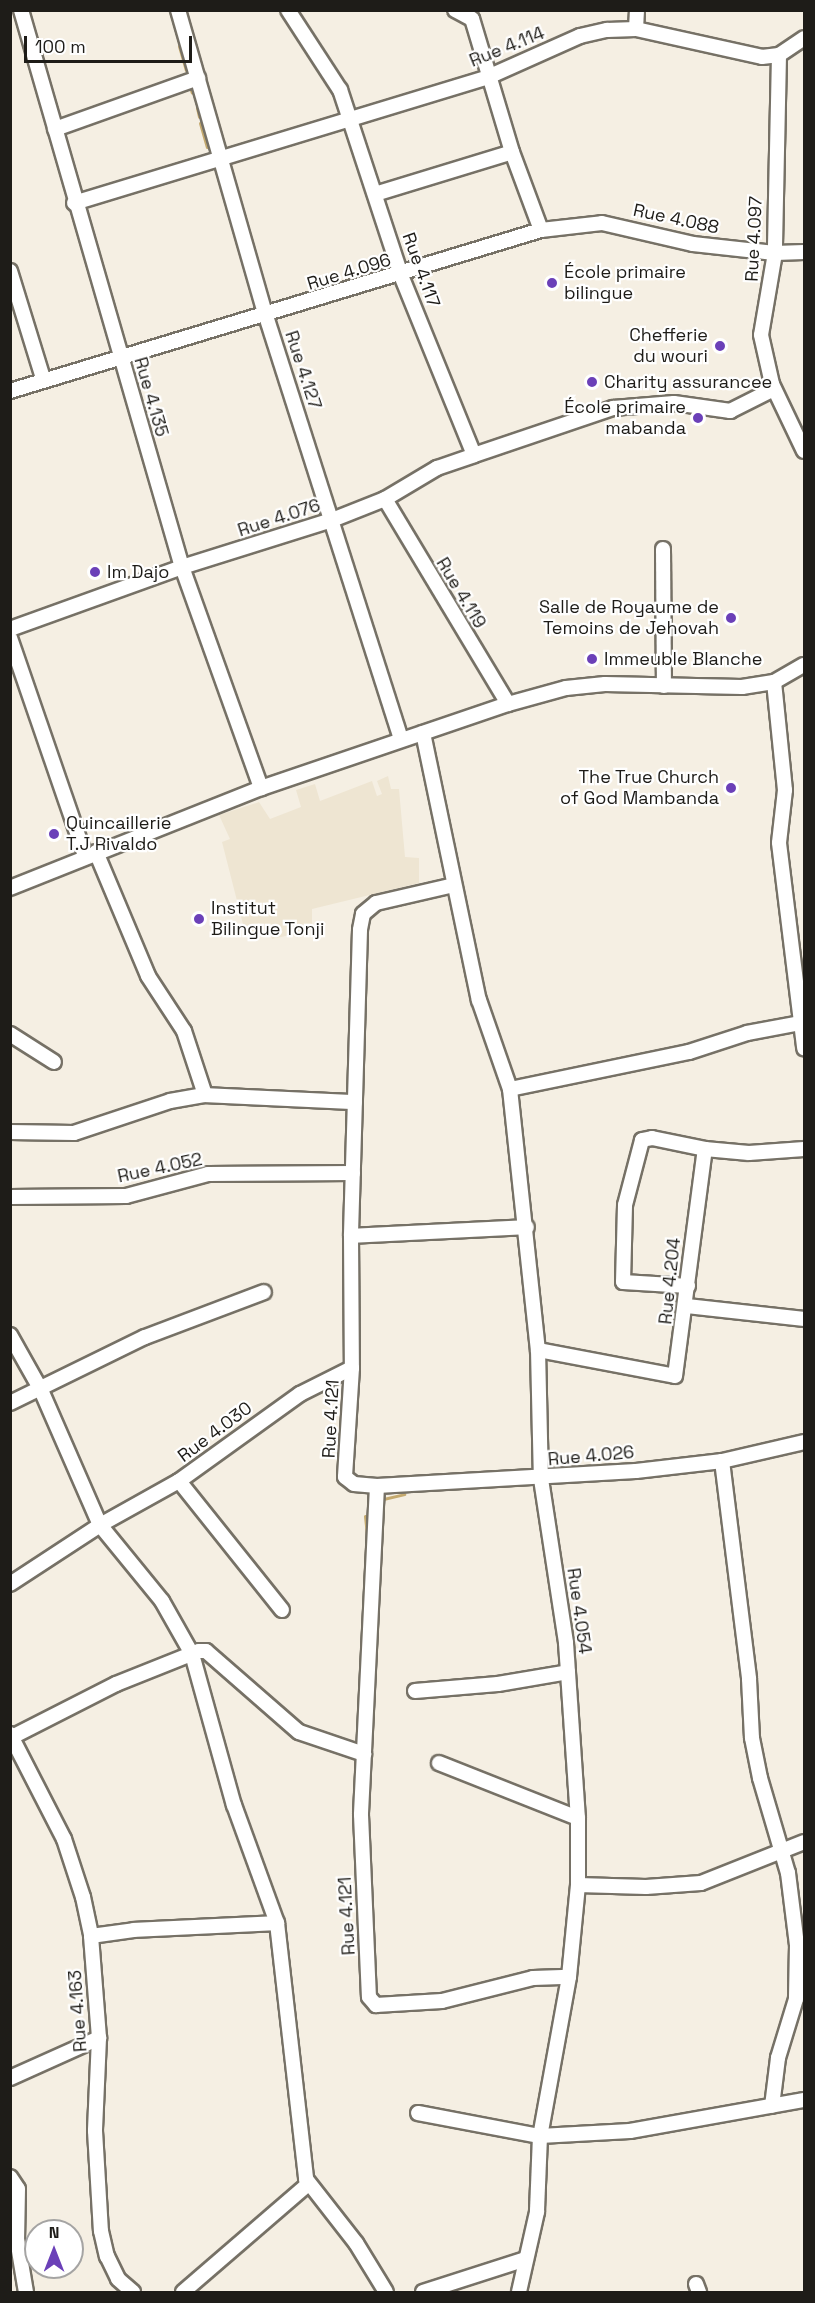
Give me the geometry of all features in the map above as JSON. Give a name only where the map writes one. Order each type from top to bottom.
[{"type":"street","name":"Rue 4.135","points":[[21,10],[74,203],[122,358],[182,567],[261,788]]},
{"type":"street","name":"Rue 4.127","points":[[178,10],[222,156],[266,316],[401,739]]},
{"type":"street","name":"Rue 4.117","points":[[288,10],[327,66],[351,118],[401,275],[474,454]]},
{"type":"street","points":[[455,10],[472,19],[512,152],[541,230]]},
{"type":"street","points":[[636,29],[637,10]]},
{"type":"street","name":"Rue 4.114","points":[[74,203],[488,76],[580,36],[636,29],[762,57],[779,55]]},
{"type":"street","points":[[779,55],[804,38]]},
{"type":"street","name":"Rue 4.097","points":[[779,55],[775,253],[761,335],[774,389],[804,452]]},
{"type":"street","points":[[55,129],[198,78]]},
{"type":"street","points":[[375,195],[512,152]]},
{"type":"street","name":"Rue 4.088","points":[[541,230],[602,223],[693,244],[775,253],[804,252]]},
{"type":"street","name":"Rue 4.096","points":[[10,391],[43,378],[122,358],[266,316],[541,230]]},
{"type":"street","points":[[10,271],[43,378]]},
{"type":"street","points":[[385,499],[437,468],[613,408],[674,403],[730,411],[774,389]]},
{"type":"street","name":"Rue 4.076","points":[[10,629],[182,567],[332,520],[385,499]]},
{"type":"street","name":"Rue 4.119","points":[[385,499],[508,704]]},
{"type":"street","points":[[663,549],[664,686]]},
{"type":"street","points":[[10,638],[91,854],[148,976],[184,1031],[205,1095]]},
{"type":"street","points":[[10,888],[261,788],[508,704],[566,688],[742,687],[774,682],[804,665]]},
{"type":"street","points":[[774,682],[784,790],[779,843],[802,1016],[804,1048]]},
{"type":"street","name":"Rue 4.054","points":[[423,733],[479,1000],[510,1089],[527,1227],[538,1350],[541,1479],[568,1672],[578,1818],[578,1885],[569,1977],[540,2136],[539,2195],[519,2292]]},
{"type":"street","name":"Rue 4.121","points":[[454,885],[376,903],[363,914],[352,1173],[352,1368],[345,1477],[354,1484],[377,1486],[361,1815],[369,1997],[376,2006],[442,2001],[533,1978],[569,1977]]},
{"type":"street","points":[[510,1089],[689,1052],[802,1016]]},
{"type":"street","points":[[10,1034],[54,1062]]},
{"type":"street","points":[[10,1132],[74,1133],[170,1101],[205,1095],[355,1102]]},
{"type":"street","points":[[688,1286],[623,1282],[625,1205],[642,1140],[652,1138],[705,1149],[748,1153],[804,1149]]},
{"type":"street","name":"Rue 4.204","points":[[538,1350],[671,1378],[677,1373],[705,1149]]},
{"type":"street","name":"Rue 4.052","points":[[10,1197],[126,1196],[208,1174],[352,1173]]},
{"type":"street","points":[[351,1236],[527,1227]]},
{"type":"street","points":[[10,1403],[41,1390],[146,1337],[264,1292]]},
{"type":"street","points":[[687,1306],[804,1319]]},
{"type":"street","points":[[10,1335],[41,1390],[100,1525],[162,1601],[192,1654],[234,1805],[277,1923],[308,2184],[356,2243],[386,2292]]},
{"type":"street","name":"Rue 4.030","points":[[10,1584],[100,1525],[179,1481],[300,1394],[352,1368]]},
{"type":"street","name":"Rue 4.026","points":[[377,1486],[541,1479],[722,1461],[804,1442]]},
{"type":"street","points":[[722,1461],[749,1679],[752,1738],[760,1778],[788,1873],[799,1978],[778,2058],[772,2106]]},
{"type":"street","points":[[179,1481],[282,1610]]},
{"type":"street","points":[[11,1736],[116,1684],[192,1654],[206,1651],[299,1732],[364,1754]]},
{"type":"street","points":[[415,1691],[498,1684],[568,1672]]},
{"type":"street","name":"Rue 4.163","points":[[11,1736],[64,1839],[91,1936],[99,2038],[95,2131],[101,2231],[107,2256],[118,2279],[133,2292]]},
{"type":"street","points":[[439,1763],[578,1818]]},
{"type":"street","points":[[578,1885],[646,1887],[700,1883],[804,1842]]},
{"type":"street","points":[[91,1936],[190,1926],[277,1923]]},
{"type":"street","points":[[10,2078],[99,2038]]},
{"type":"street","points":[[418,2113],[540,2136],[630,2131],[804,2100]]},
{"type":"street","points":[[10,2177],[18,2189],[17,2239],[26,2292]]},
{"type":"street","points":[[183,2292],[308,2184]]},
{"type":"street","points":[[423,2292],[526,2259]]},
{"type":"shaded area","points":[[388,776],[391,789],[399,789],[405,857],[419,858],[419,883],[312,909],[312,930],[272,939],[270,931],[246,936],[222,842],[230,839],[219,815],[259,802],[270,819],[301,807],[296,790],[315,784],[320,801],[372,781],[377,796],[382,794],[377,781]]},
{"type":"waterway","points":[[179,46],[186,70]]},
{"type":"waterway","points":[[189,84],[192,93]]},
{"type":"waterway","points":[[197,108],[199,117]]},
{"type":"waterway","points":[[200,123],[207,147]]},
{"type":"waterway","points":[[530,1357],[531,1365]]},
{"type":"waterway","points":[[531,1378],[533,1413]]},
{"type":"waterway","points":[[549,1459],[549,1472]]},
{"type":"waterway","points":[[379,1500],[404,1494]]},
{"type":"waterway","points":[[365,1516],[368,1544]]},
{"type":"place","name":"École primaire bilingue","points":[[552,283]]},
{"type":"place","name":"Chefferie du wouri","points":[[720,346]]},
{"type":"place","name":"Charity assurancee","points":[[592,382]]},
{"type":"place","name":"École primaire mabanda","points":[[698,418]]},
{"type":"place","name":"Im Dajo","points":[[95,572]]},
{"type":"place","name":"Salle de Royaume de Temoins de Jehovah","points":[[731,618]]},
{"type":"place","name":"Immeuble Blanche","points":[[592,659]]},
{"type":"place","name":"The True Church of God Mambanda","points":[[731,788]]},
{"type":"place","name":"Quincaillerie T.J Rivaldo","points":[[54,834]]},
{"type":"place","name":"Institut Bilingue Tonji","points":[[199,919]]}]
